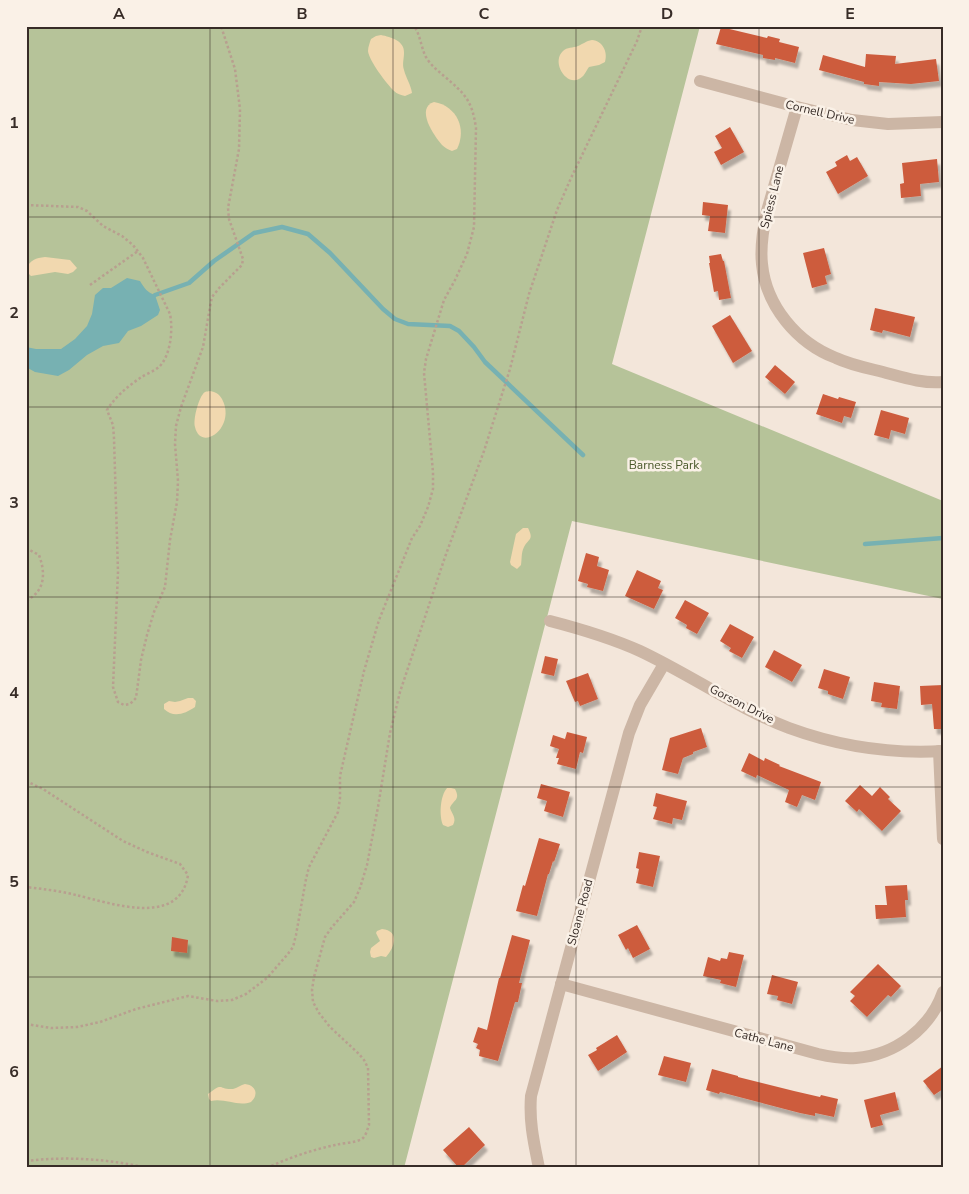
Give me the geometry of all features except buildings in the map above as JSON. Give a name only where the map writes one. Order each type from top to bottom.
[{"type":"street","name":"Cornell Drive","points":[[700,81],[852,120],[870,123],[909,124],[943,122]]},
{"type":"street","name":"Spiess Lane","points":[[797,107],[767,211],[761,247],[764,275],[778,310],[800,336],[816,349],[834,358],[853,365],[918,380],[943,382]]},
{"type":"street","name":"Gorson Drive","points":[[550,621],[602,636],[641,652],[766,718],[789,728],[844,744],[903,751],[941,751]]},
{"type":"street","name":"Sloane Road","points":[[539,1168],[531,1129],[531,1096],[629,732],[640,705],[664,664]]},
{"type":"street","points":[[941,751],[943,839]]},
{"type":"street","name":"Cathe Lane","points":[[561,984],[808,1052],[839,1058],[871,1056],[907,1040],[917,1032],[930,1016],[943,992]]},
{"type":"path","points":[[26,204],[78,207],[87,211],[103,226],[122,236],[133,245],[143,258],[172,322],[171,337],[166,355],[160,366],[132,384],[112,401],[107,410],[113,425],[118,536],[113,687],[118,702],[124,706],[130,704],[136,698],[141,660],[147,635],[154,612],[165,587],[170,540],[177,502],[178,481],[175,444],[176,426],[181,407],[203,347],[212,297],[242,265],[243,259],[229,220],[228,208],[239,150],[240,110],[235,69],[221,26]]},
{"type":"path","points":[[26,1024],[50,1028],[77,1027],[188,996],[217,1001],[232,1000],[246,994],[267,978],[287,956],[292,947],[309,868],[338,812],[340,776],[364,671],[379,620],[412,538],[420,526],[428,507],[433,489],[424,373],[426,359],[444,300],[467,254],[474,227],[476,128],[474,113],[470,102],[464,94],[432,66],[426,57],[414,26]]},
{"type":"path","points":[[267,1168],[302,1154],[352,1142],[362,1138],[367,1132],[368,1068],[359,1054],[330,1027],[319,1013],[313,1002],[314,977],[325,937],[354,902],[360,888],[367,864],[390,733],[400,692],[448,548],[484,451],[510,369],[529,294],[557,210],[637,41],[642,26]]},
{"type":"path","points":[[90,285],[138,251]]},
{"type":"path","points":[[26,548],[39,555],[42,564],[42,580],[40,590],[26,601]]},
{"type":"path","points":[[26,781],[43,789],[123,841],[180,864],[188,875],[186,885],[180,895],[172,902],[157,907],[138,908],[115,905],[73,894],[26,887]]},
{"type":"path","points":[[26,1161],[57,1158],[94,1159],[148,1168]]},
{"type":"green space","name":"Barness Park","points":[[26,26],[700,26],[612,364],[943,501],[943,599],[572,521],[404,1168],[26,1168]]},
{"type":"sand","points":[[381,35],[393,38],[402,45],[404,49],[403,68],[412,93],[405,96],[395,92],[383,78],[369,55],[371,39]]},
{"type":"sand","points":[[592,40],[599,42],[604,48],[606,54],[605,62],[589,67],[579,79],[569,79],[559,67],[560,56],[566,49]]},
{"type":"sand","points":[[434,102],[449,108],[458,120],[461,134],[457,149],[452,151],[444,147],[431,129],[426,116],[426,110]]},
{"type":"sand","points":[[45,257],[70,260],[77,268],[68,274],[55,272],[31,276],[26,269],[29,263]]},
{"type":"sand","points":[[204,392],[217,393],[222,399],[225,419],[222,427],[216,433],[204,438],[198,434],[195,420],[201,397]]},
{"type":"sand","points":[[523,528],[528,528],[531,537],[524,547],[521,565],[517,569],[510,562],[516,534]]},
{"type":"sand","points":[[193,698],[196,701],[195,707],[187,712],[175,714],[164,709],[164,704],[169,701],[175,702]]},
{"type":"sand","points":[[447,788],[455,789],[457,793],[456,800],[450,808],[454,823],[448,827],[443,825],[441,811],[443,796]]},
{"type":"sand","points":[[382,929],[388,930],[394,936],[392,949],[386,957],[371,957],[371,948],[380,941],[376,933]]},
{"type":"sand","points":[[245,1084],[252,1086],[256,1093],[251,1102],[241,1104],[211,1101],[209,1099],[208,1094],[219,1087],[233,1089]]},
{"type":"water","points":[[127,278],[140,281],[146,290],[155,295],[160,310],[158,315],[141,326],[128,331],[119,343],[103,346],[58,376],[35,372],[26,367],[26,347],[61,349],[75,339],[87,326],[92,314],[95,295],[103,288],[111,288]]},
{"type":"waterway","points":[[155,295],[189,283],[214,261],[254,233],[282,227],[308,234],[330,253],[383,309],[395,319],[408,324],[450,326],[459,331],[485,362],[583,455]]},
{"type":"waterway","points":[[865,544],[943,538]]}]
